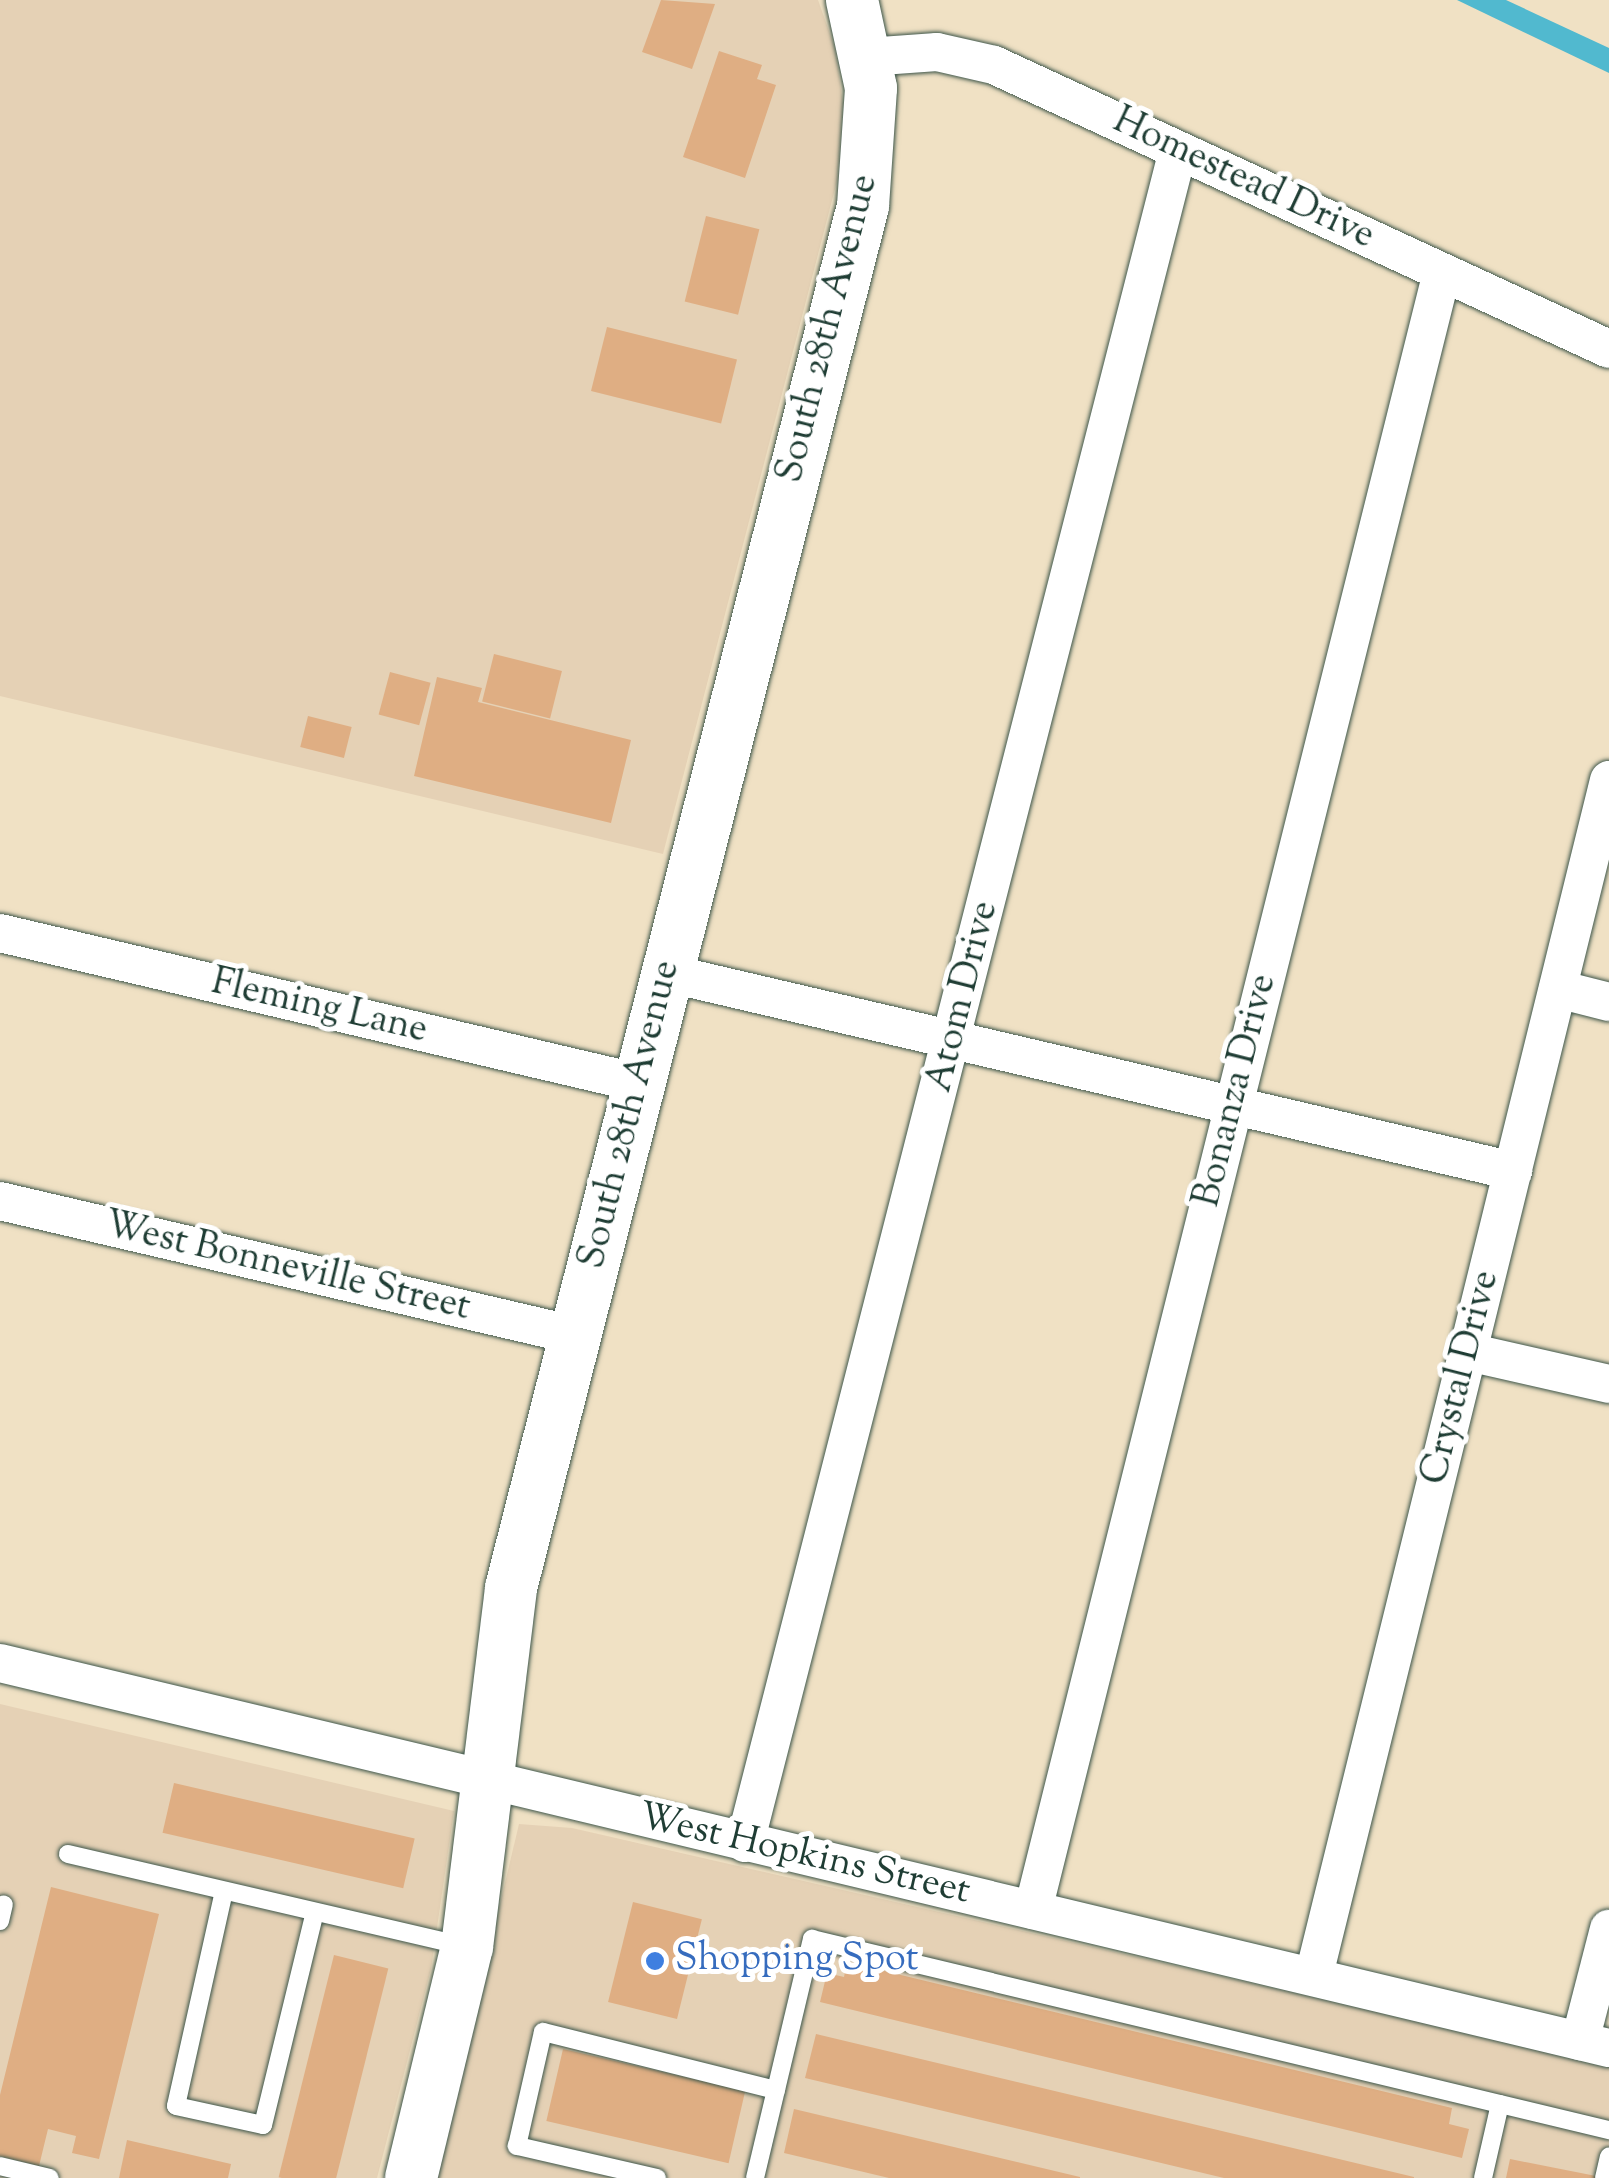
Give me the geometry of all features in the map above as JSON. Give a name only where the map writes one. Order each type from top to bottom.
[{"type":"main road","name":"South 28th Avenue","points":[[411,2178],[467,1948],[511,1588],[863,206],[871,138],[866,57],[852,0]]},
{"type":"street","name":"Homestead Drive","points":[[866,57],[937,52],[968,58],[1178,150],[1609,349]]},
{"type":"street","name":"Atom Drive","points":[[745,1843],[954,1040],[1178,150]]},
{"type":"street","name":"Bonanza Drive","points":[[1033,1910],[1442,272]]},
{"type":"street","name":"Crystal Drive","points":[[1314,1975],[1609,780]]},
{"type":"street","name":"Fleming Lane","points":[[0,932],[639,1083]]},
{"type":"street","points":[[667,974],[1513,1171]]},
{"type":"street","points":[[1558,990],[1609,1002]]},
{"type":"street","name":"West Bonneville Street","points":[[0,1201],[574,1336]]},
{"type":"street","points":[[1468,1352],[1609,1384]]},
{"type":"street","name":"West Hopkins Street","points":[[0,1663],[1595,2044]]},
{"type":"street","points":[[1595,2044],[1609,1929]]},
{"type":"lane","points":[[68,1854],[467,1948]]},
{"type":"lane","points":[[224,1890],[176,2106],[262,2125],[315,1912]]},
{"type":"lane","points":[[755,2178],[812,1939],[1609,2130]]},
{"type":"lane","points":[[656,2178],[517,2146],[543,2032],[776,2090]]},
{"type":"lane","points":[[1483,2178],[1500,2104]]},
{"type":"lane","points":[[1604,2178],[1609,2157]]},
{"type":"lane","points":[[0,2166],[50,2178]]},
{"type":"shaded area","points":[[0,0],[818,0],[835,48],[843,104],[837,181],[663,854],[0,696]]},
{"type":"shaded area","points":[[0,1704],[454,1811],[431,1969],[377,2178],[0,2178]]},
{"type":"shaded area","points":[[519,1824],[572,1828],[1609,2065],[1609,2178],[435,2178]]},
{"type":"water","points":[[1457,0],[1506,0],[1609,48],[1609,73]]},
{"type":"building","points":[[661,0],[715,4],[692,69],[642,52]]},
{"type":"building","points":[[719,51],[762,65],[757,79],[776,85],[745,178],[683,157]]},
{"type":"building","points":[[706,216],[759,229],[738,315],[685,301]]},
{"type":"building","points":[[607,327],[737,359],[721,423],[591,391]]},
{"type":"building","points":[[494,654],[562,671],[550,718],[482,702]]},
{"type":"building","points":[[390,672],[431,683],[419,725],[379,715]]},
{"type":"building","points":[[437,677],[482,688],[478,702],[631,740],[611,823],[414,776]]},
{"type":"building","points":[[308,716],[352,727],[344,758],[300,747]]},
{"type":"building","points":[[174,1783],[415,1839],[403,1888],[163,1833]]},
{"type":"building","points":[[51,1887],[159,1914],[99,2159],[72,2153],[76,2136],[48,2129],[39,2166],[0,2156],[0,2095]]},
{"type":"building","name":"Shopping Spot","points":[[633,1902],[702,1919],[677,2019],[608,2002]]},
{"type":"building","points":[[334,1955],[388,1969],[336,2178],[279,2177]]},
{"type":"building","points":[[847,1962],[1452,2108],[1449,2124],[1469,2129],[1462,2158],[820,2002],[827,1973],[844,1977]]},
{"type":"building","points":[[816,2034],[1414,2178],[1224,2178],[805,2078]]},
{"type":"building","points":[[563,2049],[745,2091],[729,2163],[546,2121]]},
{"type":"building","points":[[794,2109],[1080,2178],[889,2178],[784,2153]]},
{"type":"building","points":[[127,2140],[231,2164],[228,2178],[119,2178]]},
{"type":"building","points":[[1510,2159],[1596,2176],[1596,2178],[1506,2178]]},
{"type":"place","name":"Shopping Spot","points":[[655,1961]]}]
